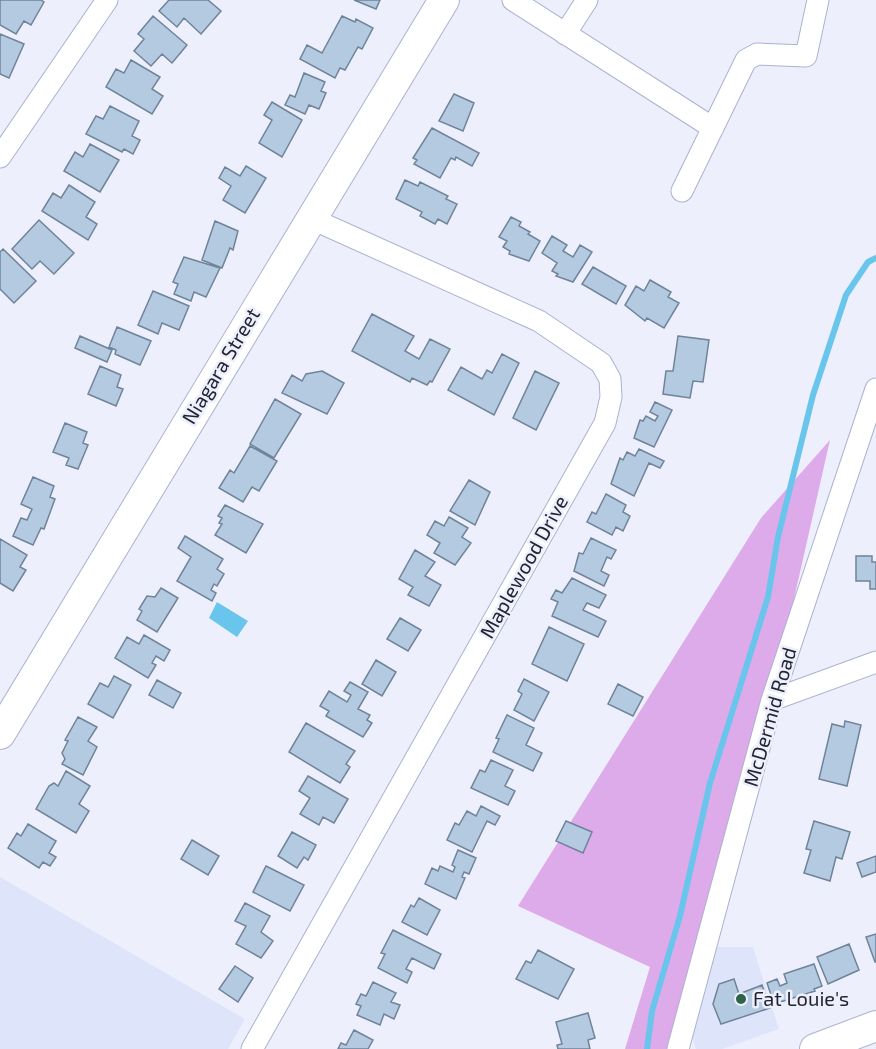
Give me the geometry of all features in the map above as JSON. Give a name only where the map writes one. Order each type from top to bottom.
[{"type":"main road","name":"Niagara Street","points":[[0,734],[310,218],[444,0]]},
{"type":"main road","points":[[815,1049],[876,1026]]},
{"type":"street","points":[[0,157],[107,0]]},
{"type":"street","points":[[513,0],[713,128]]},
{"type":"street","points":[[565,34],[587,0]]},
{"type":"street","points":[[682,191],[746,60],[757,54],[806,57],[818,0]]},
{"type":"street","name":"Maplewood Drive","points":[[252,1049],[605,423],[611,397],[610,380],[601,363],[539,321],[310,218]]},
{"type":"street","name":"McDermid Road","points":[[678,1049],[772,700],[876,389]]},
{"type":"street","points":[[772,700],[876,662]]},
{"type":"shaded area","points":[[830,440],[715,947],[683,1049],[625,1049],[650,967],[518,906],[761,518]]},
{"type":"shaded area","points":[[0,877],[245,1019],[228,1049],[0,1049]]},
{"type":"shaded area","points":[[715,947],[753,947],[779,1029],[722,1049],[696,1049],[691,1036]]},
{"type":"water","points":[[217,602],[248,621],[237,637],[209,618]]},
{"type":"building","points":[[0,0],[41,0],[44,2],[31,25],[24,21],[16,34],[0,25]]},
{"type":"building","points":[[169,0],[208,0],[221,11],[201,34],[184,18],[177,27],[159,11]]},
{"type":"building","points":[[354,0],[380,0],[376,9]]},
{"type":"building","points":[[153,16],[187,45],[172,63],[162,54],[151,66],[134,51],[144,39],[138,34]]},
{"type":"building","points":[[342,16],[355,22],[356,19],[373,28],[362,49],[358,47],[345,70],[340,68],[335,78],[300,59],[307,45],[322,53]]},
{"type":"building","points":[[0,34],[24,44],[9,78],[0,74]]},
{"type":"building","points":[[131,60],[160,77],[152,89],[163,96],[152,114],[106,87],[116,69],[124,73]]},
{"type":"building","points":[[304,73],[325,82],[321,91],[326,93],[319,109],[309,105],[305,114],[285,105],[290,95],[295,97]]},
{"type":"building","points":[[454,94],[474,103],[463,131],[439,121]]},
{"type":"building","points":[[272,102],[302,120],[282,157],[259,143],[272,120],[264,115]]},
{"type":"building","points":[[110,106],[139,121],[132,136],[140,140],[133,154],[124,149],[122,152],[86,134],[96,116],[103,119]]},
{"type":"building","points":[[432,128],[479,153],[472,166],[456,157],[455,160],[451,158],[440,178],[414,164],[417,160],[413,158]]},
{"type":"building","points":[[90,144],[119,160],[100,192],[64,171],[75,152],[83,157]]},
{"type":"building","points":[[246,166],[266,178],[245,213],[223,200],[231,186],[219,178],[225,167],[240,176]]},
{"type":"building","points":[[405,180],[418,186],[420,182],[448,196],[446,199],[457,204],[447,224],[438,219],[435,224],[420,216],[422,212],[396,199]]},
{"type":"building","points":[[69,185],[95,202],[86,217],[97,224],[88,240],[42,211],[53,193],[61,198]]},
{"type":"building","points":[[511,217],[521,222],[519,226],[540,241],[529,261],[509,254],[510,251],[503,247],[507,241],[499,237]]},
{"type":"building","points":[[39,220],[74,253],[54,274],[40,261],[32,269],[12,249]]},
{"type":"building","points":[[215,221],[238,231],[233,250],[230,248],[222,268],[202,260]]},
{"type":"building","points":[[552,236],[567,245],[563,251],[573,257],[580,245],[592,252],[573,282],[556,276],[558,274],[552,271],[557,263],[542,253]]},
{"type":"building","points":[[3,249],[36,281],[14,303],[0,289],[0,252]]},
{"type":"building","points":[[184,257],[220,268],[206,297],[194,292],[191,301],[174,294],[178,284],[173,282]]},
{"type":"building","points":[[593,267],[626,286],[616,304],[582,284]]},
{"type":"building","points":[[650,280],[671,292],[668,297],[679,303],[664,328],[647,318],[645,321],[625,305],[636,286],[644,291]]},
{"type":"building","points":[[153,291],[189,306],[179,330],[162,323],[158,334],[138,325]]},
{"type":"building","points":[[372,314],[414,336],[405,351],[419,359],[430,339],[450,349],[432,382],[430,381],[427,385],[412,378],[410,382],[352,351]]},
{"type":"building","points":[[117,327],[151,341],[140,365],[115,354],[116,350],[109,347]]},
{"type":"building","points":[[80,336],[112,350],[107,362],[75,348]]},
{"type":"building","points":[[678,336],[709,340],[703,382],[693,381],[690,398],[663,394],[666,371],[673,371]]},
{"type":"building","points":[[502,354],[519,363],[494,415],[448,390],[461,367],[482,379],[487,370],[492,373]]},
{"type":"building","points":[[100,366],[121,375],[117,387],[123,389],[116,406],[88,394]]},
{"type":"building","points":[[322,371],[344,383],[327,414],[282,393],[292,375],[302,381],[306,374]]},
{"type":"building","points":[[535,371],[559,383],[536,430],[513,418]]},
{"type":"building","points":[[275,399],[301,414],[274,458],[250,444]]},
{"type":"building","points":[[655,402],[672,410],[654,447],[634,438],[640,420],[643,421],[646,416],[655,421],[658,416],[650,412]]},
{"type":"building","points":[[65,423],[87,432],[83,443],[88,445],[78,469],[66,465],[69,458],[53,452]]},
{"type":"building","points":[[250,446],[277,461],[259,491],[252,487],[243,502],[219,488],[230,470],[234,473]]},
{"type":"building","points":[[639,449],[664,461],[660,468],[649,463],[634,496],[611,484],[620,458],[623,460],[627,452],[635,456]]},
{"type":"building","points":[[33,477],[54,486],[50,497],[55,499],[44,529],[41,528],[33,545],[13,536],[21,518],[27,520],[32,509],[21,504]]},
{"type":"building","points":[[469,480],[490,492],[475,525],[450,511]]},
{"type":"building","points":[[606,494],[626,505],[623,512],[630,516],[623,531],[616,527],[612,535],[587,522],[592,512],[596,514]]},
{"type":"building","points":[[225,505],[263,524],[246,553],[215,535],[222,524],[219,523],[222,518],[218,516]]},
{"type":"building","points":[[449,517],[468,528],[462,537],[471,543],[455,565],[434,553],[440,543],[427,535],[435,521],[444,526]]},
{"type":"building","points":[[185,536],[223,559],[217,569],[224,574],[217,586],[214,584],[211,590],[216,593],[212,601],[177,581],[191,557],[178,548]]},
{"type":"building","points":[[591,538],[616,550],[611,559],[607,557],[601,571],[609,575],[604,586],[574,571],[579,553],[583,554]]},
{"type":"building","points":[[0,539],[27,555],[20,567],[26,570],[13,591],[0,583]]},
{"type":"building","points":[[415,550],[435,562],[425,576],[441,585],[429,606],[408,595],[413,587],[399,579]]},
{"type":"building","points":[[856,556],[872,556],[872,562],[876,562],[876,589],[870,589],[870,581],[856,581]]},
{"type":"building","points":[[572,578],[606,595],[599,608],[587,603],[583,610],[606,621],[598,637],[552,616],[558,602],[551,599],[556,590],[562,593]]},
{"type":"building","points":[[161,588],[178,598],[157,632],[137,620],[142,611],[139,609],[147,596],[155,597]]},
{"type":"building","points":[[400,618],[421,630],[408,651],[387,639]]},
{"type":"building","points":[[549,627],[584,644],[567,681],[532,664]]},
{"type":"building","points":[[144,635],[170,650],[164,661],[156,656],[152,663],[156,665],[148,678],[115,658],[127,637],[139,644]]},
{"type":"building","points":[[376,660],[396,672],[382,696],[362,684]]},
{"type":"building","points":[[114,676],[131,685],[113,718],[88,704],[100,683],[108,687]]},
{"type":"building","points":[[524,679],[549,692],[534,721],[514,710],[522,694],[518,691]]},
{"type":"building","points":[[157,680],[181,693],[173,708],[149,695]]},
{"type":"building","points":[[350,682],[368,692],[358,709],[370,715],[367,720],[372,723],[363,737],[326,716],[329,711],[320,706],[329,691],[347,702],[351,695],[344,691]]},
{"type":"building","points":[[618,684],[643,697],[633,716],[608,704]]},
{"type":"building","points":[[507,715],[534,728],[526,745],[542,753],[533,771],[493,752],[499,739],[496,738]]},
{"type":"building","points":[[78,717],[97,727],[88,741],[97,747],[83,775],[62,764],[65,759],[62,753],[68,741],[65,740]]},
{"type":"building","points":[[845,721],[861,725],[847,786],[819,779],[832,724],[844,727]]},
{"type":"building","points":[[306,723],[355,751],[346,764],[350,767],[340,783],[289,752]]},
{"type":"building","points":[[491,760],[513,770],[505,786],[515,791],[508,805],[471,788],[480,770],[485,772]]},
{"type":"building","points":[[66,771],[90,786],[79,804],[89,811],[76,833],[36,809],[49,786],[54,783],[58,786]]},
{"type":"building","points":[[308,776],[348,799],[334,823],[323,817],[319,825],[300,814],[310,798],[299,791]]},
{"type":"building","points":[[481,806],[500,816],[495,825],[487,821],[472,852],[447,840],[455,823],[459,825],[467,811],[476,816]]},
{"type":"building","points":[[566,821],[592,832],[583,853],[556,841]]},
{"type":"building","points":[[814,821],[850,832],[842,859],[836,857],[830,881],[804,873],[811,850],[806,849]]},
{"type":"building","points":[[28,824],[56,841],[49,853],[56,857],[50,866],[43,862],[39,868],[8,848],[17,833],[21,836]]},
{"type":"building","points":[[292,832],[316,845],[308,860],[304,857],[297,868],[278,856]]},
{"type":"building","points":[[192,840],[219,856],[208,875],[181,859]]},
{"type":"building","points":[[458,850],[476,858],[469,874],[464,872],[462,877],[465,878],[456,899],[425,884],[432,868],[438,871],[440,866],[453,872],[455,867],[452,865]]},
{"type":"building","points":[[876,856],[876,872],[862,877],[857,863]]},
{"type":"building","points":[[266,866],[304,885],[290,911],[253,892]]},
{"type":"building","points":[[419,898],[440,910],[427,935],[402,922],[411,905],[414,907]]},
{"type":"building","points":[[245,903],[270,916],[261,932],[273,941],[261,958],[236,944],[246,926],[235,921]]},
{"type":"building","points":[[393,930],[441,954],[434,969],[412,958],[406,969],[412,972],[407,983],[378,968],[385,954],[381,953]]},
{"type":"building","points":[[876,934],[876,962],[875,962],[866,937]]},
{"type":"building","points":[[849,944],[859,970],[828,984],[817,957]]},
{"type":"building","points":[[538,950],[574,969],[558,999],[516,979],[526,961],[531,963]]},
{"type":"building","points":[[814,964],[822,986],[814,989],[815,991],[774,1004],[767,983],[777,979],[780,986],[787,983],[784,974]]},
{"type":"building","points":[[235,966],[253,978],[238,1002],[219,989]]},
{"type":"building","name":"Fat Louie's","points":[[734,979],[739,994],[762,985],[770,1008],[721,1024],[713,1004],[719,984]]},
{"type":"building","points":[[373,982],[396,993],[391,1002],[400,1005],[394,1019],[384,1014],[380,1025],[357,1015],[361,1006],[356,1004],[361,994],[366,996]]},
{"type":"building","points":[[588,1013],[595,1038],[588,1040],[590,1049],[558,1049],[557,1045],[562,1044],[556,1022]]},
{"type":"building","points":[[354,1030],[373,1040],[368,1049],[338,1049],[341,1043],[346,1045]]},
{"type":"waterway","points":[[647,1049],[652,1011],[680,916],[710,783],[768,597],[778,537],[813,395],[846,295],[868,262],[876,258]]},
{"type":"place","name":"Fat Louie's","points":[[741,999]]}]
